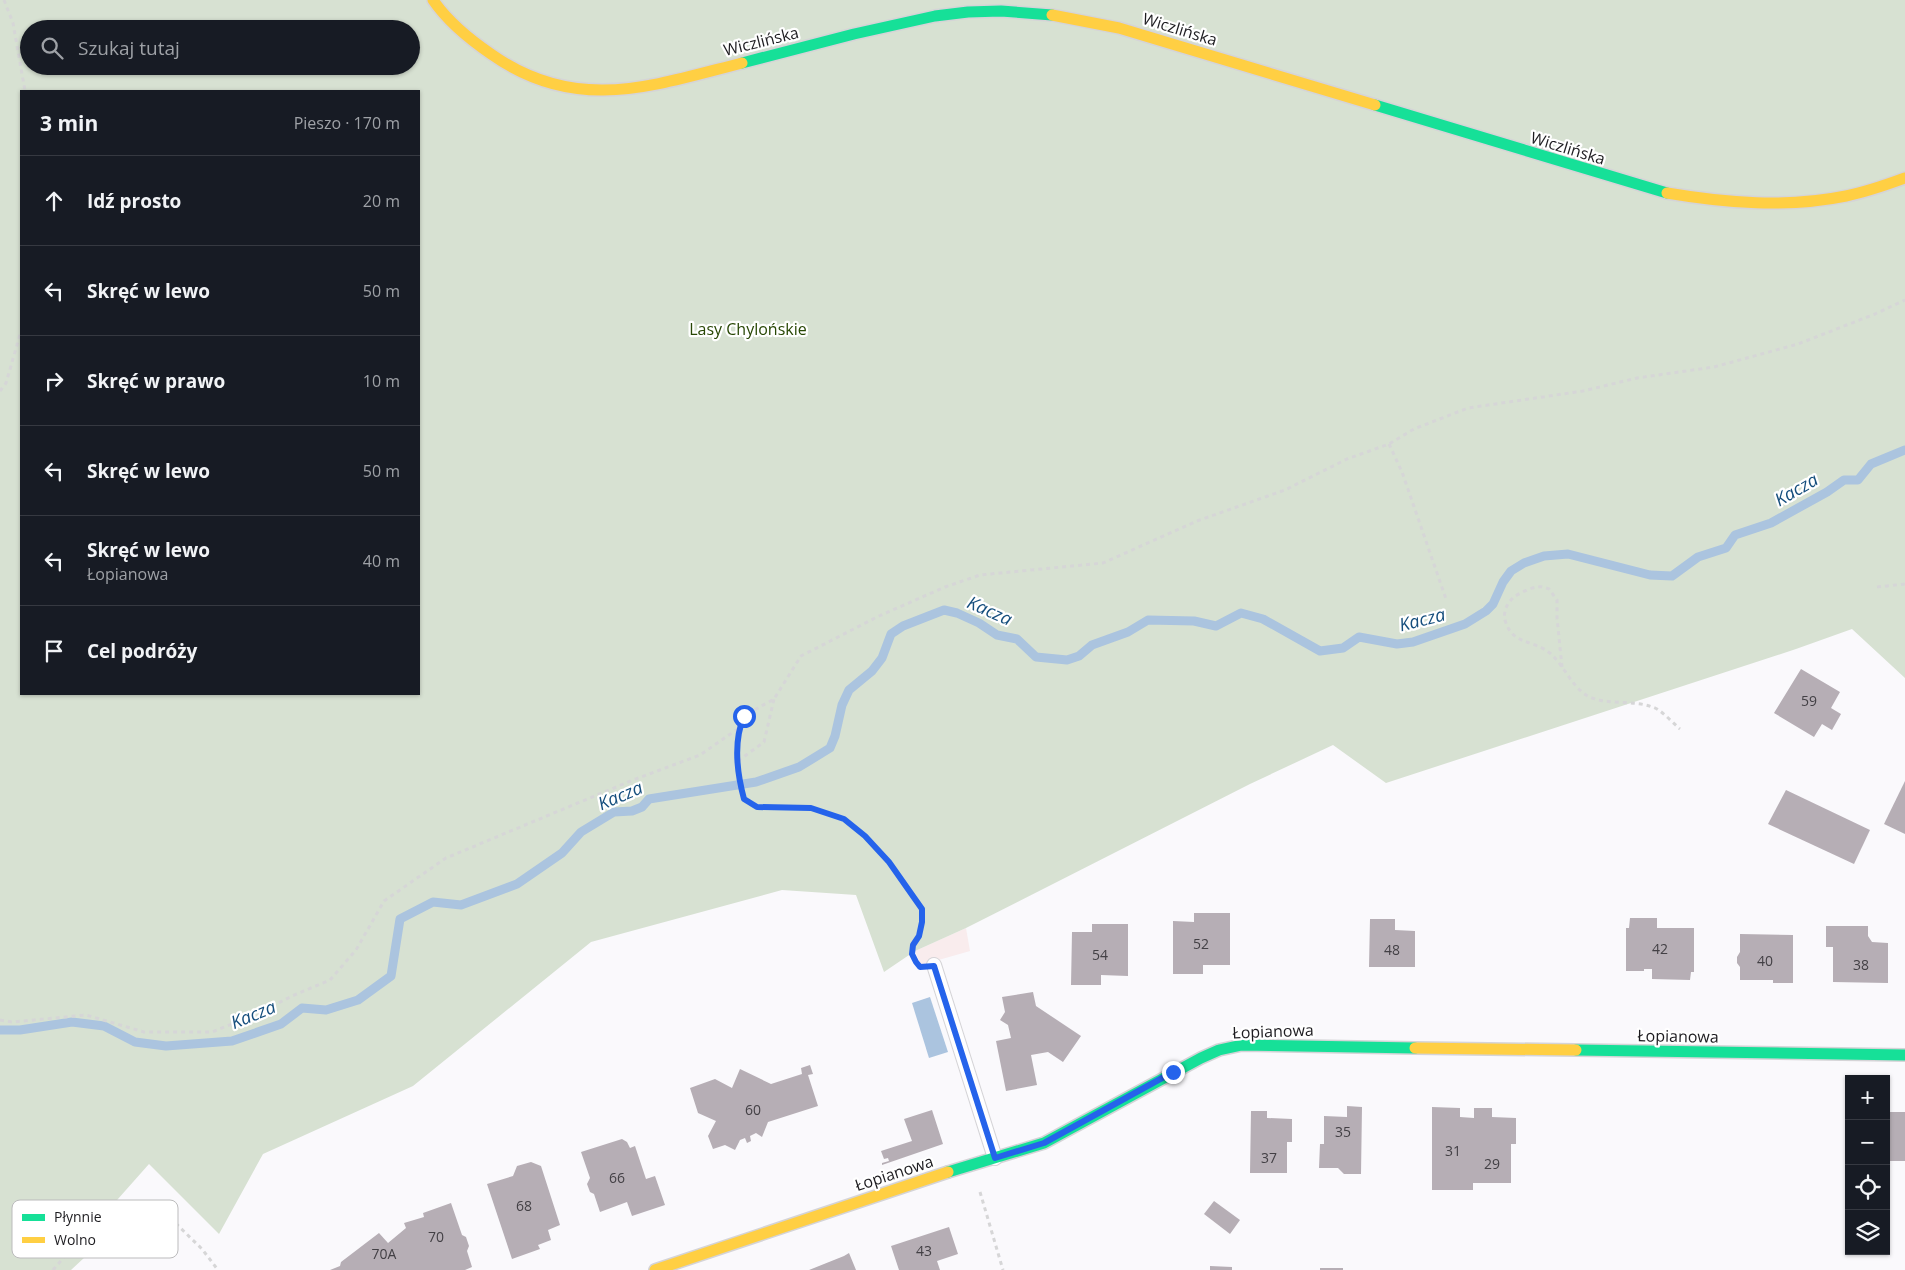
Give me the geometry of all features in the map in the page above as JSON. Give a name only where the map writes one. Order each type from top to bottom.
[{"type":"street","name":"Wiczlińska","points":[[434,0],[466,37],[502,62],[524,75],[550,85],[580,90],[613,91],[651,85],[875,29],[939,15],[983,11],[1019,11],[1053,14],[1119,28],[1665,193],[1705,200],[1752,204],[1792,204],[1862,193],[1905,178]]},
{"type":"street","name":"Łopianowa","points":[[655,1270],[1044,1143],[1201,1058],[1219,1050],[1242,1045],[1905,1055]]},
{"type":"lane","points":[[934,966],[995,1158]]},
{"type":"path","points":[[4,0],[14,22],[20,60]]},
{"type":"path","points":[[22,75],[25,90]]},
{"type":"path","points":[[738,761],[764,742],[774,699],[801,656],[878,616],[945,587],[980,575],[1103,564],[1197,521],[1285,490],[1347,459],[1389,444],[1414,429],[1468,408],[1583,391],[1637,378],[1714,367],[1798,344],[1875,314],[1905,300]]},
{"type":"path","points":[[0,391],[6,383],[20,334]]},
{"type":"path","points":[[1389,444],[1402,472],[1446,599]]},
{"type":"path","points":[[1878,587],[1905,584]]},
{"type":"path","points":[[1562,668],[1557,600],[1550,589],[1539,586],[1518,594],[1510,601],[1504,614],[1508,630],[1518,638],[1543,648],[1553,656],[1562,668],[1571,680],[1586,694],[1604,700],[1643,705],[1657,710],[1680,729]]},
{"type":"path","points":[[774,699],[744,716],[739,727],[738,777],[744,799],[757,807],[811,808],[844,819],[865,836],[889,862],[922,909],[919,936],[913,945],[912,954],[920,967],[934,966]]},
{"type":"path","points":[[0,1020],[12,1022],[86,1015],[144,1032],[212,1032],[259,1013],[292,996],[330,980],[356,950],[384,901],[446,858],[633,780],[700,755],[739,727]]},
{"type":"path","points":[[972,1165],[1003,1270]]},
{"type":"path","points":[[178,1226],[202,1250],[218,1270]]},
{"type":"path","points":[[53,1270],[63,1258]]},
{"type":"shaded area","points":[[966,928],[970,951],[921,965],[915,951]]},
{"type":"green space","name":"Lasy Chylońskie","points":[[0,0],[1905,0],[1905,678],[1852,629],[1386,783],[1333,745],[1250,784],[966,928],[915,951],[884,972],[856,895],[782,890],[591,942],[413,1086],[263,1154],[219,1234],[149,1164],[117,1200],[12,1200],[12,1258],[84,1258],[71,1270],[0,1270]]},
{"type":"water","points":[[930,997],[948,1052],[929,1058],[912,1003]]},
{"type":"building","points":[[1801,669],[1840,692],[1831,708],[1841,714],[1832,730],[1822,724],[1814,737],[1774,713]]},
{"type":"building","points":[[1905,781],[1905,834],[1884,824]]},
{"type":"building","points":[[1786,790],[1870,830],[1854,864],[1768,824]]},
{"type":"building","points":[[1194,913],[1230,913],[1230,965],[1203,965],[1203,974],[1173,974],[1173,921],[1194,922]]},
{"type":"building","points":[[1630,918],[1657,918],[1657,928],[1694,928],[1694,972],[1691,972],[1690,980],[1652,979],[1652,969],[1626,971],[1626,928],[1629,928]]},
{"type":"building","points":[[1370,919],[1395,919],[1395,930],[1415,931],[1415,967],[1369,967]]},
{"type":"building","points":[[1092,924],[1128,924],[1128,976],[1101,975],[1101,985],[1071,985],[1072,932],[1092,932]]},
{"type":"building","points":[[1826,926],[1868,926],[1868,936],[1872,942],[1888,943],[1888,983],[1833,982],[1833,947],[1826,947]]},
{"type":"building","points":[[1740,934],[1793,935],[1793,983],[1773,983],[1773,980],[1740,980],[1740,967],[1737,963],[1737,957],[1740,952]]},
{"type":"building","points":[[1033,992],[1036,1006],[1081,1036],[1063,1062],[1048,1052],[1031,1055],[1037,1085],[1006,1091],[996,1041],[1011,1038],[1008,1025],[1000,1020],[1005,1012],[1002,997]]},
{"type":"building","points":[[810,1065],[813,1074],[808,1075],[818,1106],[768,1122],[762,1137],[756,1133],[750,1136],[751,1141],[747,1143],[745,1138],[740,1140],[735,1150],[725,1145],[713,1149],[708,1136],[716,1121],[698,1113],[690,1088],[715,1079],[732,1088],[740,1069],[771,1084],[802,1074],[801,1068]]},
{"type":"building","points":[[1347,1106],[1362,1107],[1361,1174],[1344,1174],[1338,1168],[1319,1168],[1320,1144],[1324,1144],[1324,1116],[1347,1117]]},
{"type":"building","points":[[1432,1107],[1460,1108],[1460,1117],[1474,1118],[1474,1108],[1492,1108],[1492,1117],[1516,1118],[1516,1144],[1511,1144],[1511,1183],[1473,1183],[1473,1190],[1432,1190]]},
{"type":"building","points":[[932,1110],[943,1144],[882,1165],[882,1163],[889,1161],[888,1158],[884,1159],[881,1151],[912,1141],[904,1119]]},
{"type":"building","points":[[1251,1111],[1267,1111],[1267,1118],[1292,1119],[1292,1142],[1287,1142],[1287,1173],[1250,1173]]},
{"type":"building","points":[[1890,1112],[1905,1112],[1905,1161],[1890,1161]]},
{"type":"building","points":[[622,1139],[627,1142],[630,1148],[635,1146],[646,1179],[655,1176],[665,1205],[632,1216],[627,1202],[600,1212],[594,1194],[590,1192],[587,1184],[590,1178],[581,1152]]},
{"type":"building","points":[[531,1162],[541,1166],[560,1225],[548,1230],[551,1240],[538,1245],[540,1249],[512,1259],[487,1184],[513,1176],[517,1166]]},
{"type":"building","points":[[1214,1201],[1240,1220],[1230,1234],[1204,1214]]},
{"type":"building","points":[[451,1203],[462,1235],[466,1237],[469,1246],[467,1251],[472,1267],[465,1270],[330,1270],[340,1266],[341,1262],[379,1233],[388,1243],[406,1228],[404,1223],[424,1217],[423,1213]]},
{"type":"building","points":[[949,1227],[958,1254],[937,1261],[940,1270],[899,1270],[891,1246]]},
{"type":"building","points":[[849,1253],[856,1270],[809,1270],[844,1256]]},
{"type":"building","points":[[1210,1266],[1232,1267],[1232,1270],[1210,1270]]},
{"type":"building","points":[[1320,1268],[1343,1268],[1343,1270],[1320,1270]]},
{"type":"waterway","name":"Kacza","points":[[0,1030],[20,1030],[72,1022],[104,1026],[135,1042],[166,1046],[232,1041],[281,1024],[302,1008],[326,1010],[358,1000],[391,976],[400,919],[433,902],[461,905],[517,884],[562,853],[581,832],[614,812],[632,811],[642,807],[649,799],[756,782],[799,767],[830,748],[835,736],[842,705],[849,690],[872,671],[882,658],[891,634],[903,626],[944,610],[957,613],[979,623],[997,635],[1017,639],[1036,657],[1067,660],[1079,656],[1092,645],[1128,632],[1148,620],[1194,621],[1216,626],[1241,613],[1263,619],[1320,651],[1343,648],[1359,637],[1397,644],[1413,642],[1465,624],[1486,611],[1493,604],[1503,582],[1511,571],[1524,563],[1544,556],[1568,554],[1650,575],[1672,576],[1698,557],[1726,548],[1735,535],[1771,523],[1827,492],[1844,480],[1858,480],[1871,464],[1905,450]]},
{"type":"traffic: fast","points":[[742,63],[854,34],[935,16],[1001,11],[1052,15]]},
{"type":"traffic: fast","points":[[1375,105],[1667,193]]},
{"type":"traffic: fast","points":[[948,1172],[1044,1143],[1219,1050],[1242,1045],[1415,1048]]},
{"type":"traffic: fast","points":[[1576,1050],[1905,1055]]},
{"type":"traffic: slow","points":[[433,0],[459,30],[491,54],[522,73],[553,84],[584,89],[614,90],[676,80],[742,63]]},
{"type":"traffic: slow","points":[[1052,15],[1119,28],[1375,105]]},
{"type":"traffic: slow","points":[[1667,193],[1734,202],[1801,202],[1824,200],[1853,194],[1905,178]]},
{"type":"traffic: slow","points":[[1415,1048],[1576,1050]]},
{"type":"traffic: slow","points":[[655,1270],[948,1172]]},
{"type":"route","points":[[744,716],[739,727],[738,761],[738,777],[744,799],[757,807],[811,808],[844,819],[865,836],[889,862],[922,909],[919,936],[913,945],[912,954],[920,967],[934,966],[995,1158],[1044,1143],[1080,1125],[1173,1072]]}]
